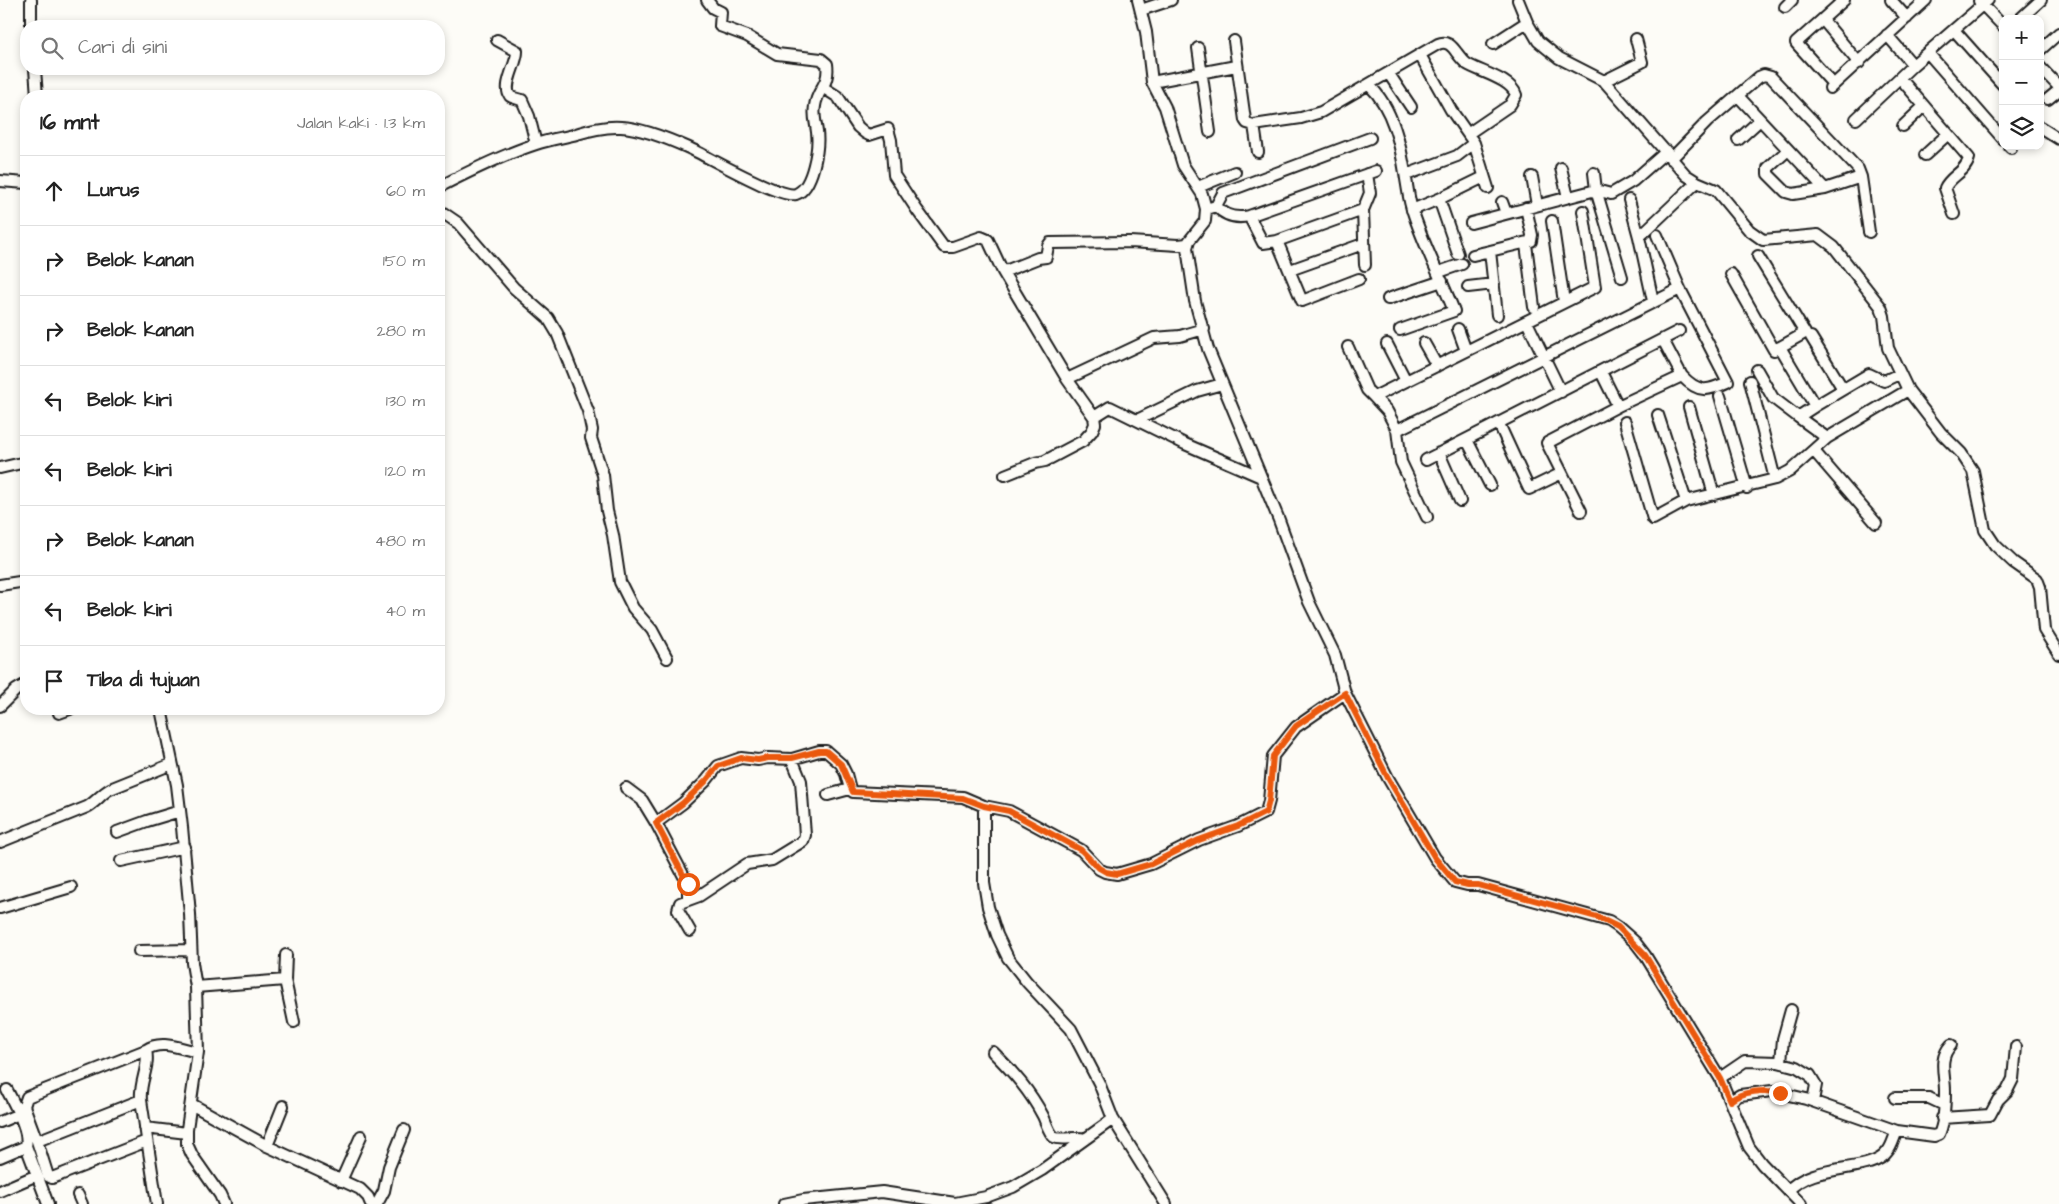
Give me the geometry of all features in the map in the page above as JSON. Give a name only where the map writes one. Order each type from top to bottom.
[{"type":"street","points":[[30,20],[31,0]]},
{"type":"street","points":[[445,184],[474,169],[536,144],[601,127],[623,127],[688,148],[771,189],[794,194],[804,189],[812,174],[817,142],[815,106],[816,100],[824,88],[828,74],[827,66],[821,59],[778,54],[747,36],[720,24],[721,13],[713,8],[707,0]]},
{"type":"street","points":[[1171,0],[1140,5],[1146,32],[1152,82],[1165,107],[1184,165],[1211,207],[1238,218],[1249,216],[1371,173],[1370,193],[1362,210],[1365,266]]},
{"type":"street","points":[[1518,0],[1538,41],[1559,58],[1604,82],[1686,175],[1716,190],[1749,230],[1760,238],[1774,240],[1818,235],[1834,247],[1883,311],[1888,348],[1908,390],[1941,433],[1961,453],[1973,471],[1985,530],[1995,545],[2013,562],[2037,579],[2040,587],[2044,630],[2059,654]]},
{"type":"street","points":[[1844,0],[1796,43],[1831,86],[1859,63],[1926,0]]},
{"type":"street","points":[[1891,0],[1907,18]]},
{"type":"street","points":[[2024,15],[2041,0]]},
{"type":"street","points":[[1856,119],[1983,2],[1999,21]]},
{"type":"street","points":[[1823,20],[1859,63]]},
{"type":"street","points":[[1493,44],[1528,22]]},
{"type":"street","points":[[1954,30],[1999,81]]},
{"type":"street","points":[[2044,46],[2059,33]]},
{"type":"street","points":[[1888,35],[1913,65]]},
{"type":"street","points":[[1604,82],[1642,62],[1636,39]]},
{"type":"street","points":[[497,40],[517,51],[517,58],[509,78],[509,92],[512,97],[522,100],[529,116],[536,144]]},
{"type":"street","points":[[1234,41],[1245,121],[1254,124],[1301,118],[1321,112],[1438,44],[1450,44],[1469,65],[1485,71],[1514,91],[1515,98],[1510,105],[1469,133]]},
{"type":"street","points":[[1198,48],[1210,132]]},
{"type":"street","points":[[1928,54],[1999,134]]},
{"type":"street","points":[[1420,55],[1451,110],[1469,133],[1488,188]]},
{"type":"street","points":[[1152,82],[1236,66]]},
{"type":"street","points":[[2044,71],[2059,89],[2048,99]]},
{"type":"street","points":[[1389,74],[1411,106]]},
{"type":"street","points":[[35,75],[37,90]]},
{"type":"street","points":[[1471,223],[1537,204],[1596,190],[1611,194],[1619,190],[1669,155],[1759,77],[1764,75],[1771,77],[1858,169],[1870,232]]},
{"type":"street","points":[[1900,78],[1970,160],[1945,188],[1954,214]]},
{"type":"street","points":[[1369,84],[1380,96],[1393,125],[1406,175],[1412,210],[1424,243],[1454,311],[1400,330]]},
{"type":"street","points":[[824,88],[838,97],[855,124],[865,133],[869,135],[888,130],[891,140],[894,175],[916,210],[944,247],[949,248],[976,238],[986,237],[1003,272],[1068,379],[1094,417],[1095,421],[1092,431],[1083,441],[1046,461],[1034,462],[1005,475]]},
{"type":"street","points":[[1738,96],[1825,189]]},
{"type":"street","points":[[1903,126],[1924,106]]},
{"type":"street","points":[[1738,140],[1760,120]]},
{"type":"street","points":[[1254,124],[1258,152]]},
{"type":"street","points":[[2044,130],[2059,139]]},
{"type":"street","points":[[1925,155],[1948,134]]},
{"type":"street","points":[[1370,138],[1223,193],[1211,207],[1205,220],[1188,244],[1188,259],[1195,301],[1208,349],[1309,602],[1335,655],[1345,693],[1388,778],[1444,871],[1455,882],[1478,885],[1609,921],[1618,927],[1645,955],[1720,1078],[1749,1147],[1762,1164],[1801,1204]]},
{"type":"street","points":[[1406,175],[1457,156],[1474,143]]},
{"type":"street","points":[[1788,150],[1769,166],[1768,174],[1789,193],[1809,193],[1861,177]]},
{"type":"street","points":[[1561,168],[1568,197]]},
{"type":"street","points":[[1198,187],[1235,172]]},
{"type":"street","points":[[1594,172],[1596,190],[1622,277]]},
{"type":"street","points":[[1532,176],[1537,204]]},
{"type":"street","points":[[1412,210],[1484,177]]},
{"type":"street","points":[[0,180],[20,182]]},
{"type":"street","points":[[1640,237],[1697,182]]},
{"type":"street","points":[[1388,299],[1440,277],[1460,259],[1439,199]]},
{"type":"street","points":[[1629,200],[1640,237],[1653,301]]},
{"type":"street","points":[[1502,202],[1506,214]]},
{"type":"street","points":[[1473,255],[1526,244],[1531,240],[1532,235],[1526,208]]},
{"type":"street","points":[[1249,216],[1263,244],[1277,241],[1362,210]]},
{"type":"street","points":[[1374,397],[1595,287],[1583,211]]},
{"type":"street","points":[[445,214],[458,223],[470,240],[501,271],[514,288],[548,318],[560,339],[588,412],[592,430],[591,438],[603,475],[607,511],[613,534],[620,582],[633,608],[652,630],[667,658]]},
{"type":"street","points":[[1552,221],[1564,302]]},
{"type":"street","points":[[1657,235],[1680,289],[1728,382],[1710,390],[1699,389],[1690,384],[1682,376],[1663,340]]},
{"type":"street","points":[[1277,241],[1302,301],[1359,279]]},
{"type":"street","points":[[1003,272],[1038,258],[1046,257],[1050,242],[1188,244]]},
{"type":"street","points":[[1290,270],[1363,244]]},
{"type":"street","points":[[1526,244],[1534,307]]},
{"type":"street","points":[[1490,252],[1497,315]]},
{"type":"street","points":[[1731,274],[1774,350],[1805,333],[1758,256]]},
{"type":"street","points":[[1468,287],[1494,284]]},
{"type":"street","points":[[1397,430],[1680,289]]},
{"type":"street","points":[[1528,322],[1561,392]]},
{"type":"street","points":[[1068,379],[1154,338],[1180,336],[1204,329]]},
{"type":"street","points":[[1458,329],[1466,351]]},
{"type":"street","points":[[1426,460],[1679,331]]},
{"type":"street","points":[[1811,337],[1843,389]]},
{"type":"street","points":[[1424,343],[1437,366]]},
{"type":"street","points":[[1387,344],[1406,381]]},
{"type":"street","points":[[1348,347],[1367,390],[1387,411],[1397,430],[1401,462],[1427,517]]},
{"type":"street","points":[[1780,347],[1815,406]]},
{"type":"street","points":[[1757,370],[1773,398],[1827,438]]},
{"type":"street","points":[[1601,372],[1618,406]]},
{"type":"street","points":[[1798,417],[1869,374],[1884,381],[1899,374]]},
{"type":"street","points":[[1581,511],[1547,443],[1618,406],[1682,376]]},
{"type":"street","points":[[1750,381],[1775,479]]},
{"type":"street","points":[[1137,420],[1196,391],[1222,384]]},
{"type":"street","points":[[1624,422],[1653,519],[1686,501],[1747,488],[1775,479],[1790,471],[1827,438],[1908,390]]},
{"type":"street","points":[[1720,396],[1747,488]]},
{"type":"street","points":[[1094,417],[1110,407],[1260,477]]},
{"type":"street","points":[[1689,407],[1714,494]]},
{"type":"street","points":[[1658,416],[1686,501]]},
{"type":"street","points":[[1499,424],[1528,489],[1562,473]]},
{"type":"street","points":[[1467,440],[1490,485]]},
{"type":"street","points":[[1814,451],[1876,523]]},
{"type":"street","points":[[1439,453],[1460,501]]},
{"type":"street","points":[[0,468],[20,463]]},
{"type":"street","points":[[0,586],[20,582]]},
{"type":"street","points":[[0,706],[20,688]]},
{"type":"street","points":[[656,823],[680,806],[706,781],[720,764],[741,758],[758,760],[792,758],[819,751],[828,752],[841,764],[850,788],[854,792],[963,798],[984,806],[1009,811],[1081,850],[1094,865],[1106,872],[1122,873],[1158,861],[1199,840],[1238,826],[1266,812],[1269,801],[1273,756],[1296,726],[1345,693]]},
{"type":"street","points":[[162,715],[185,847],[191,950],[196,987],[198,1052],[187,1144],[192,1155],[220,1195],[224,1204]]},
{"type":"street","points":[[690,931],[678,910],[680,903],[700,896],[747,864],[772,860],[803,842],[805,835],[802,780],[792,758]]},
{"type":"street","points":[[0,842],[96,802],[101,794],[110,789],[172,764]]},
{"type":"street","points":[[626,788],[642,800],[656,823],[688,884],[688,899]]},
{"type":"street","points":[[828,795],[850,788]]},
{"type":"street","points":[[984,806],[984,883],[988,907],[997,935],[1008,958],[1071,1029],[1099,1083],[1113,1119],[1166,1204]]},
{"type":"street","points":[[117,832],[180,811]]},
{"type":"street","points":[[120,861],[185,847]]},
{"type":"street","points":[[0,908],[71,887]]},
{"type":"street","points":[[139,951],[191,950]]},
{"type":"street","points":[[286,956],[285,980],[294,1022]]},
{"type":"street","points":[[196,987],[285,980]]},
{"type":"street","points":[[1781,1062],[1783,1039],[1791,1010]]},
{"type":"street","points":[[147,1141],[52,1178],[48,1176],[24,1106],[26,1098],[152,1046],[160,1044],[198,1052]]},
{"type":"street","points":[[1730,1101],[1740,1095],[1772,1091],[1813,1101],[1897,1131],[1937,1136],[1940,1132],[1944,1105],[1945,1090],[1942,1070],[1944,1054],[1951,1045]]},
{"type":"street","points":[[1942,1118],[1990,1115],[2013,1079],[2016,1047]]},
{"type":"street","points":[[146,1050],[148,1062],[140,1088],[157,1204]]},
{"type":"street","points":[[993,1052],[1014,1072],[1030,1094],[1052,1135],[1061,1139],[1078,1137],[1085,1139]]},
{"type":"street","points":[[1720,1078],[1745,1061],[1781,1062],[1805,1071],[1810,1075],[1815,1082],[1816,1088],[1813,1101]]},
{"type":"street","points":[[7,1090],[19,1114],[28,1140],[26,1146],[48,1204]]},
{"type":"street","points":[[1895,1098],[1928,1098],[1944,1105]]},
{"type":"street","points":[[37,1141],[141,1100]]},
{"type":"street","points":[[191,1104],[267,1146],[364,1193],[371,1204]]},
{"type":"street","points":[[267,1146],[283,1106]]},
{"type":"street","points":[[0,1122],[19,1114]]},
{"type":"street","points":[[784,1204],[803,1200],[882,1192],[952,1203],[986,1197],[1014,1187],[1042,1170],[1113,1119]]},
{"type":"street","points":[[145,1128],[187,1133]]},
{"type":"street","points":[[377,1204],[384,1191],[389,1167],[404,1130]]},
{"type":"street","points":[[1788,1191],[1796,1183],[1816,1174],[1870,1162],[1882,1157],[1887,1153],[1897,1131]]},
{"type":"street","points":[[341,1181],[361,1136]]},
{"type":"street","points":[[0,1157],[26,1146]]},
{"type":"street","points":[[0,1191],[37,1175]]},
{"type":"route","points":[[688,884],[656,823],[680,806],[706,781],[720,764],[741,758],[758,760],[792,758],[819,751],[828,752],[841,764],[853,792],[963,798],[984,806],[1009,811],[1081,850],[1094,865],[1106,872],[1122,873],[1170,856],[1199,840],[1238,826],[1266,812],[1268,809],[1273,756],[1296,726],[1345,693],[1388,778],[1435,858],[1455,882],[1478,885],[1609,921],[1635,942],[1645,955],[1720,1078],[1730,1101],[1736,1096],[1751,1093],[1765,1091],[1780,1093]]}]
